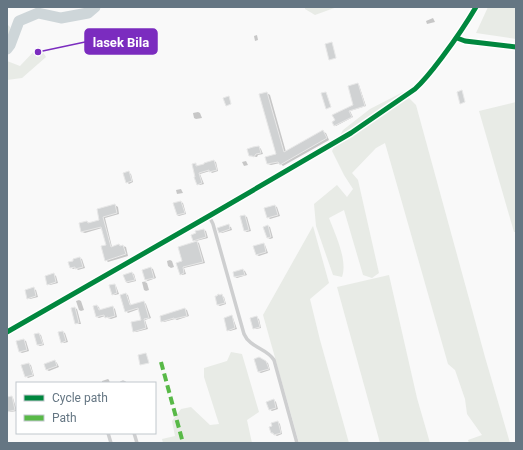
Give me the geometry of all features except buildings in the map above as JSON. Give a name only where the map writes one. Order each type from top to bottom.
[{"type":"street","points":[[7,332],[351,133],[415,89],[424,81],[457,38],[476,7]]},
{"type":"street","points":[[457,38],[465,41],[516,47]]},
{"type":"lane","points":[[209,216],[213,224],[244,334],[250,343],[269,354],[274,360],[297,443]]},
{"type":"shaded area","points":[[305,7],[337,7],[315,15],[305,9]]},
{"type":"shaded area","points":[[488,7],[516,7],[516,39],[476,33]]},
{"type":"shaded area","points":[[7,24],[10,27],[7,61]]},
{"type":"shaded area","points":[[39,46],[46,57],[22,78],[7,80],[7,61],[20,66]]},
{"type":"shaded area","points":[[403,92],[416,105],[510,443],[469,443],[468,440],[482,435],[467,414],[465,399],[455,370],[448,364],[385,143],[376,148],[352,173],[358,180],[379,273],[372,278],[363,275],[344,210],[329,218],[342,255],[342,277],[333,275],[316,226],[314,204],[337,185],[347,197],[353,189],[332,151],[343,130],[370,109]]},
{"type":"shaded area","points":[[516,102],[516,232],[514,232],[479,111]]},
{"type":"shaded area","points":[[313,226],[329,283],[310,299],[349,443],[299,443],[263,315]]},
{"type":"shaded area","points":[[389,275],[417,398],[430,443],[380,443],[337,287]]},
{"type":"shaded area","points":[[231,352],[242,354],[259,412],[247,420],[252,443],[163,443],[162,439],[175,436],[172,421],[181,409],[191,407],[210,425],[219,424],[204,377],[204,368],[227,361]]},
{"type":"waterway","points":[[7,49],[19,21],[38,13],[61,18],[88,13],[95,7]]},
{"type":"marked path","points":[[161,362],[183,443]]},
{"type":"cycle path","points":[[7,332],[351,133],[415,89],[443,56],[476,7]]},
{"type":"cycle path","points":[[457,38],[465,41],[516,47]]},
{"type":"place","name":"lasek Bila","points":[[38,52]]}]
